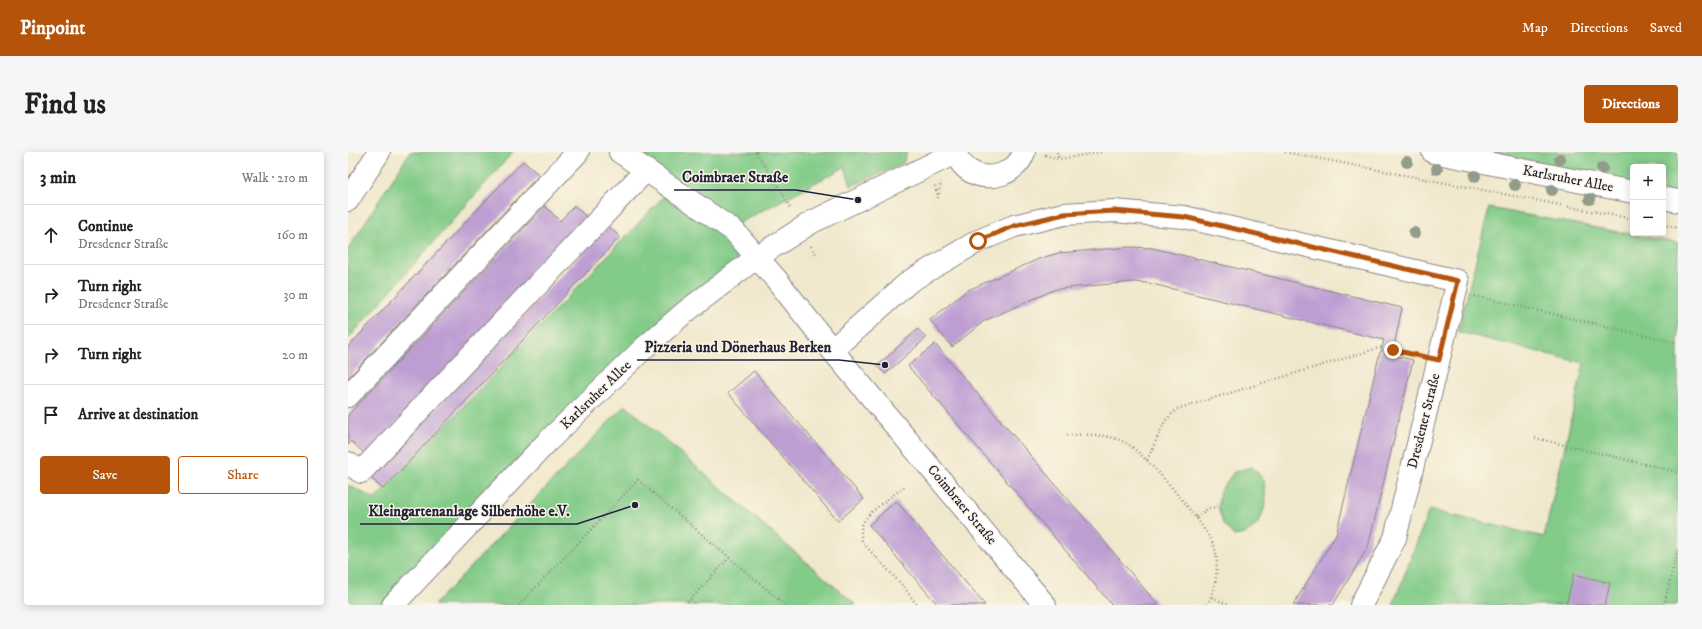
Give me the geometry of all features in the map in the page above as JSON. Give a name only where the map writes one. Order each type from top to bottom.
[{"type":"street","points":[[348,200],[379,152]]},
{"type":"street","points":[[348,396],[578,152]]},
{"type":"street","name":"Coimbraer Straße","points":[[620,152],[734,231],[1045,605]]},
{"type":"street","points":[[955,152],[961,163],[970,171],[981,176],[993,176],[1005,173],[1015,166],[1024,152]]},
{"type":"street","name":"Karlsruher Allee","points":[[393,605],[546,443],[645,347],[684,313],[757,257],[812,222],[955,152]]},
{"type":"street","name":"Karlsruher Allee","points":[[1433,152],[1630,191]]},
{"type":"street","points":[[348,463],[361,472],[646,170]]},
{"type":"street","points":[[1666,199],[1678,201]]},
{"type":"street","points":[[832,350],[910,281],[978,241],[1014,226],[1064,214],[1114,211],[1184,217],[1458,281],[1455,292]]},
{"type":"street","name":"Dresdener Straße","points":[[1361,605],[1395,538],[1455,292]]},
{"type":"path","points":[[756,152],[782,192],[794,216]]},
{"type":"path","points":[[1057,152],[1059,159],[1103,152]]},
{"type":"path","points":[[1284,152],[1630,218]]},
{"type":"path","points":[[1666,226],[1678,228]]},
{"type":"path","points":[[1455,292],[1678,343]]},
{"type":"path","points":[[1147,460],[1165,422],[1177,409],[1382,347]]},
{"type":"path","points":[[1393,350],[1439,360]]},
{"type":"path","points":[[1067,435],[1110,436],[1127,443],[1147,460],[1196,517],[1215,548],[1217,569],[1212,596],[1207,605]]},
{"type":"path","points":[[1535,438],[1678,472]]},
{"type":"path","points":[[519,605],[638,480],[784,605]]},
{"type":"path","points":[[904,486],[872,512],[863,522],[861,533],[862,542],[904,586],[917,605]]},
{"type":"path","points":[[1196,517],[1210,508],[1218,507]]},
{"type":"path","points":[[1664,605],[1678,548]]},
{"type":"path","points":[[685,605],[729,558]]},
{"type":"path","points":[[1212,596],[1228,605]]},
{"type":"green space","points":[[410,152],[513,152],[348,339],[348,249]]},
{"type":"green space","points":[[620,152],[907,152],[903,164],[851,186],[845,167],[737,224]]},
{"type":"green space","points":[[1443,152],[1678,152],[1678,199],[1666,197],[1666,164],[1630,164],[1630,190]]},
{"type":"green space","points":[[672,188],[757,257],[383,605],[348,605],[348,485],[375,499]]},
{"type":"green space","points":[[1489,208],[1630,234],[1630,236],[1640,236],[1678,243],[1678,605],[1393,605],[1429,510],[1544,537],[1584,363],[1458,332]]},
{"type":"green space","points":[[625,405],[856,605],[434,605]]},
{"type":"green space","points":[[1252,467],[1264,480],[1266,503],[1259,523],[1245,534],[1234,536],[1223,524],[1218,507],[1220,491],[1234,472]]},
{"type":"building","points":[[523,161],[539,175],[348,378],[348,347]]},
{"type":"building","points":[[545,206],[560,221],[574,206],[589,219],[366,455],[351,441],[348,445],[348,415]]},
{"type":"building","points":[[608,226],[620,237],[383,489],[371,478]]},
{"type":"building","points":[[1130,247],[1152,248],[1402,308],[1392,355],[1413,360],[1368,547],[1333,605],[1293,605],[1336,535],[1384,340],[1148,283],[1133,282],[1056,289],[984,321],[952,347],[930,320],[966,291],[1041,258],[1059,253]]},
{"type":"building","points":[[918,329],[926,338],[885,374],[877,366]]},
{"type":"building","points":[[935,344],[1158,605],[1112,605],[908,366]]},
{"type":"building","points":[[754,371],[864,499],[838,521],[728,393]]},
{"type":"building","points":[[896,501],[985,605],[938,605],[869,525]]},
{"type":"building","points":[[1574,574],[1610,583],[1605,605],[1566,605]]},
{"type":"place","name":"Coimbraer Straße","points":[[858,200]]},
{"type":"place","name":"Pizzeria und Dönerhaus Berken","points":[[885,365]]},
{"type":"place","name":"Kleingartenanlage Silberhöhe e.V.","points":[[635,505]]},
{"type":"route","points":[[978,241],[1014,226],[1064,214],[1114,211],[1184,217],[1458,281],[1439,360],[1393,350]]}]
